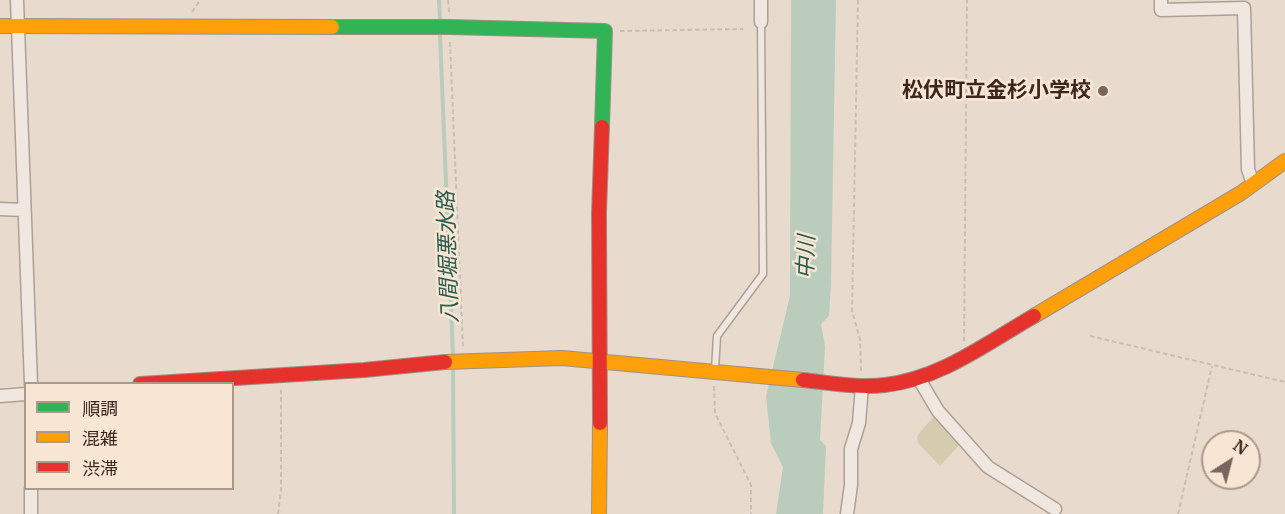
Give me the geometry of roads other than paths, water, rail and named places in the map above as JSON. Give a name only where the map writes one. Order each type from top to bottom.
[{"type":"street","points":[[17,0],[31,382]]},
{"type":"street","points":[[761,0],[761,22]]},
{"type":"street","points":[[1161,0],[1161,10],[1244,8],[1248,170],[1253,184]]},
{"type":"street","points":[[0,26],[449,27],[605,31],[599,213],[601,360],[598,514]]},
{"type":"street","points":[[172,382],[446,362],[543,358],[601,360],[860,386],[900,384],[920,379],[947,367],[1253,184],[1285,161]]},
{"type":"street","points":[[0,209],[24,210]]},
{"type":"street","points":[[920,379],[938,411],[988,467],[1055,509]]},
{"type":"street","points":[[847,514],[851,485],[851,449],[858,423],[860,386]]},
{"type":"street","points":[[0,396],[24,394]]},
{"type":"street","points":[[31,490],[31,514]]},
{"type":"lane","points":[[717,371],[717,336],[763,274],[761,22]]},
{"type":"water","name":"中川","points":[[791,0],[836,0],[831,283],[829,316],[821,324],[825,346],[820,440],[826,446],[823,514],[776,514],[783,467],[771,443],[766,396],[790,296]]},
{"type":"waterway","name":"八間堀悪水路","points":[[439,0],[440,20]]},
{"type":"waterway","name":"八間堀悪水路","points":[[440,34],[453,356]]},
{"type":"waterway","name":"八間堀悪水路","points":[[453,366],[454,514]]},
{"type":"place","name":"松伏町立金杉小学校","points":[[1103,91]]}]
